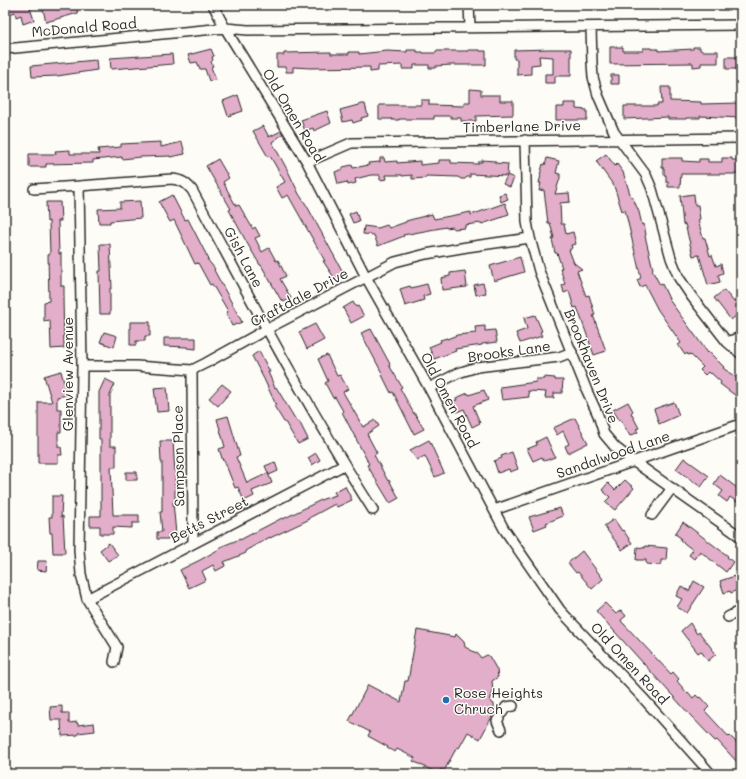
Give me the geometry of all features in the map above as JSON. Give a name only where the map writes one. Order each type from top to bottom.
[{"type":"street","name":"Old Omen Road","points":[[213,5],[225,28],[307,162],[366,277],[429,388],[504,529],[560,610],[643,698],[711,774]]},
{"type":"street","points":[[470,5],[470,27]]},
{"type":"street","name":"McDonald Road","points":[[5,48],[225,28],[248,30],[741,25]]},
{"type":"street","points":[[591,27],[594,83],[598,95],[614,132],[649,182],[671,258],[679,278],[727,342],[741,354]]},
{"type":"street","name":"Timberlane Drive","points":[[307,162],[351,143],[741,138]]},
{"type":"street","name":"Brookhaven Drive","points":[[525,140],[527,222],[530,238],[539,271],[598,415],[604,434],[615,447],[633,461],[741,537]]},
{"type":"street","name":"Gish Lane","points":[[79,186],[172,179],[180,180],[187,184],[192,190],[267,329],[344,465],[373,510]]},
{"type":"street","points":[[34,189],[79,186]]},
{"type":"street","name":"Glenview Avenue","points":[[79,186],[82,366],[81,574],[87,598],[117,647],[114,662]]},
{"type":"street","name":"Craftdale Drive","points":[[192,370],[395,262],[426,254],[530,238]]},
{"type":"street","points":[[727,342],[741,337]]},
{"type":"street","name":"Brooks Lane","points":[[429,388],[458,373],[477,367],[559,357],[572,352]]},
{"type":"street","points":[[82,366],[136,366],[192,370]]},
{"type":"street","name":"Sampson Place","points":[[192,370],[193,542]]},
{"type":"street","name":"Sandalwood Lane","points":[[494,510],[741,424]]},
{"type":"street","name":"Betts Street","points":[[87,598],[344,465]]},
{"type":"street","points":[[652,515],[672,488]]},
{"type":"street","points":[[728,617],[741,610]]},
{"type":"street","points":[[501,730],[497,721],[500,715],[506,707],[513,706]]},
{"type":"building","points":[[5,5],[29,5],[34,20],[23,24],[21,15],[16,17],[15,12],[5,16]]},
{"type":"building","points":[[42,5],[76,5],[78,13],[46,22]]},
{"type":"building","points":[[610,47],[623,47],[623,51],[643,51],[643,48],[651,48],[658,49],[658,51],[693,49],[693,47],[700,47],[700,50],[702,51],[718,51],[718,63],[701,63],[701,66],[693,67],[693,63],[610,64]]},
{"type":"building","points":[[211,49],[214,56],[212,57],[213,60],[211,62],[213,66],[211,67],[216,80],[209,81],[205,69],[200,69],[197,62],[191,63],[188,55]]},
{"type":"building","points":[[571,49],[571,76],[555,76],[555,83],[545,83],[545,74],[553,74],[553,57],[539,56],[540,64],[531,65],[531,74],[517,75],[517,59],[514,59],[514,50]]},
{"type":"building","points":[[407,50],[417,50],[417,52],[423,53],[436,53],[436,51],[486,51],[486,65],[452,65],[429,68],[429,65],[414,65],[414,69],[402,69],[402,65],[378,66],[378,71],[370,72],[370,67],[293,67],[293,72],[286,72],[286,67],[277,67],[277,55],[284,55],[284,53],[331,52],[331,54],[349,54],[349,52],[359,52],[359,54],[387,51],[407,52]]},
{"type":"building","points":[[172,54],[173,64],[111,69],[110,58]]},
{"type":"building","points":[[726,57],[741,57],[741,69],[726,69]]},
{"type":"building","points":[[96,60],[97,70],[57,76],[32,77],[31,66]]},
{"type":"building","points":[[611,75],[619,75],[619,84],[611,84]]},
{"type":"building","points":[[661,87],[670,87],[670,101],[701,102],[701,104],[741,103],[741,118],[700,116],[700,118],[686,119],[668,119],[668,117],[624,119],[624,106],[657,106],[657,104],[662,104]]},
{"type":"building","points":[[470,89],[481,90],[481,95],[500,95],[500,101],[513,101],[513,115],[476,116],[476,121],[461,121],[461,118],[451,118],[451,116],[434,116],[434,119],[379,119],[379,105],[421,105],[421,100],[429,100],[429,105],[464,106],[464,102],[470,102]]},
{"type":"building","points":[[238,95],[243,111],[228,116],[223,101]]},
{"type":"building","points":[[564,103],[576,103],[576,109],[587,110],[587,120],[556,120],[556,107],[564,107]]},
{"type":"building","points":[[365,104],[368,116],[353,123],[352,120],[343,122],[340,110]]},
{"type":"building","points":[[327,111],[331,123],[314,131],[313,128],[305,131],[301,120]]},
{"type":"building","points":[[263,126],[269,137],[281,131],[283,134],[272,142],[344,274],[335,279],[323,261],[325,261],[288,195],[282,198],[276,187],[285,182],[253,131]]},
{"type":"building","points":[[161,142],[161,147],[182,142],[185,154],[170,157],[141,157],[122,159],[122,157],[93,160],[93,163],[46,164],[46,167],[29,167],[29,154],[56,154],[55,151],[70,150],[70,154],[99,154],[98,149],[121,147],[121,144]]},
{"type":"building","points":[[606,154],[615,166],[617,164],[623,172],[631,197],[632,196],[639,212],[642,225],[644,224],[652,270],[660,285],[662,284],[670,301],[708,353],[709,352],[724,367],[723,368],[741,381],[741,390],[736,396],[720,384],[721,382],[711,373],[710,374],[708,372],[705,375],[700,370],[703,367],[690,354],[688,355],[687,353],[685,355],[678,345],[681,343],[658,310],[645,285],[640,287],[637,280],[641,278],[625,210],[622,211],[614,186],[596,161]]},
{"type":"building","points":[[380,158],[384,158],[385,162],[397,161],[397,163],[420,161],[420,165],[439,163],[439,160],[451,160],[451,163],[478,164],[478,162],[482,162],[482,160],[495,161],[495,163],[508,164],[507,175],[514,178],[510,187],[503,184],[507,176],[470,174],[470,177],[465,179],[458,177],[426,176],[426,178],[412,179],[412,175],[386,175],[387,179],[380,180],[380,175],[371,175],[355,179],[356,183],[348,185],[347,182],[338,184],[335,172],[343,169],[343,167],[352,165],[353,168],[369,165],[368,163],[380,162]]},
{"type":"building","points":[[547,158],[559,161],[556,173],[560,174],[560,178],[555,194],[569,193],[570,202],[560,203],[561,224],[564,224],[566,234],[573,232],[576,244],[571,245],[572,248],[569,250],[574,263],[582,269],[577,271],[586,296],[589,295],[595,315],[593,315],[606,351],[594,355],[577,307],[574,308],[569,291],[564,293],[562,285],[565,284],[560,268],[562,268],[557,253],[555,253],[552,239],[554,238],[550,223],[548,223],[544,190],[539,191],[541,183],[539,183],[540,175],[543,164],[545,165]]},
{"type":"building","points":[[662,158],[682,158],[682,161],[699,162],[699,159],[708,159],[708,162],[722,162],[722,158],[732,158],[732,160],[741,160],[741,174],[681,174],[680,187],[668,187],[666,175],[664,175],[664,168],[662,168]]},
{"type":"building","points":[[218,159],[229,178],[223,182],[236,206],[239,205],[253,229],[255,227],[260,236],[255,238],[262,252],[269,248],[276,261],[278,260],[286,276],[280,279],[291,298],[284,302],[282,299],[281,300],[247,243],[229,210],[231,209],[206,166]]},
{"type":"building","points":[[505,193],[508,199],[501,202],[499,195]]},
{"type":"building","points":[[694,194],[695,205],[698,205],[700,219],[698,220],[703,238],[705,238],[710,256],[712,255],[716,266],[721,264],[723,273],[718,275],[720,282],[708,285],[699,255],[693,256],[685,224],[683,225],[680,196]]},
{"type":"building","points":[[172,195],[185,220],[188,219],[208,258],[207,259],[215,269],[214,270],[242,322],[232,326],[226,313],[228,311],[212,284],[210,285],[198,263],[195,264],[174,220],[170,222],[159,202]]},
{"type":"building","points":[[140,201],[141,218],[110,221],[110,223],[99,223],[98,209],[120,208],[120,202]]},
{"type":"building","points":[[46,202],[60,202],[61,221],[58,221],[59,254],[61,253],[61,286],[64,286],[64,348],[51,349],[50,320],[44,321],[44,302],[49,301],[48,254],[50,254],[49,221],[47,222]]},
{"type":"building","points":[[505,203],[509,214],[482,224],[465,225],[465,228],[453,229],[453,227],[446,227],[403,235],[404,236],[378,246],[374,235],[363,234],[364,226],[378,228],[387,225],[389,228],[406,221],[432,214],[434,219],[471,212],[471,215]]},
{"type":"building","points":[[356,211],[359,221],[353,223],[349,214]]},
{"type":"building","points":[[100,244],[110,244],[112,288],[110,288],[110,314],[100,314]]},
{"type":"building","points":[[520,257],[524,272],[494,281],[490,266]]},
{"type":"building","points":[[465,271],[467,287],[442,290],[441,278],[450,276],[450,273]]},
{"type":"building","points":[[483,283],[486,293],[476,295],[474,285]]},
{"type":"building","points":[[427,284],[430,294],[423,296],[424,300],[405,306],[400,289]]},
{"type":"building","points":[[724,290],[734,302],[736,299],[741,305],[741,312],[731,320],[714,298]]},
{"type":"building","points":[[353,302],[356,307],[358,306],[364,316],[351,323],[343,308]]},
{"type":"building","points":[[535,315],[542,331],[540,332],[542,336],[520,343],[516,333],[527,329],[524,318]]},
{"type":"building","points":[[130,322],[150,322],[150,336],[145,336],[145,341],[136,341],[136,345],[130,345]]},
{"type":"building","points":[[315,324],[324,340],[307,349],[299,332]]},
{"type":"building","points":[[485,326],[485,331],[495,330],[497,342],[455,349],[456,351],[434,359],[429,347],[441,342],[440,340],[457,335],[476,333],[475,327]]},
{"type":"building","points":[[371,329],[402,387],[400,388],[424,429],[414,434],[393,392],[391,393],[361,333]]},
{"type":"building","points":[[104,332],[117,336],[114,347],[100,342]]},
{"type":"building","points":[[164,338],[196,338],[196,349],[164,346]]},
{"type":"building","points":[[259,351],[270,372],[268,372],[275,388],[276,387],[297,422],[299,421],[308,439],[298,444],[274,406],[276,405],[252,356]]},
{"type":"building","points":[[327,355],[337,376],[340,375],[348,389],[343,392],[363,427],[375,420],[379,426],[367,434],[377,453],[374,455],[399,498],[390,503],[367,465],[369,464],[342,412],[343,411],[335,397],[333,398],[325,383],[328,381],[318,359]]},
{"type":"building","points":[[61,371],[67,395],[57,397],[57,409],[61,409],[61,432],[58,432],[58,447],[61,447],[62,455],[58,455],[58,463],[38,463],[38,402],[52,402],[44,376]]},
{"type":"building","points":[[544,377],[555,378],[555,380],[563,380],[562,393],[554,393],[554,398],[545,398],[546,392],[528,391],[529,397],[502,400],[500,387],[536,382],[536,379],[544,379]]},
{"type":"building","points":[[105,379],[115,384],[110,395],[110,446],[116,446],[116,467],[111,467],[113,515],[139,515],[139,523],[132,523],[132,528],[113,527],[113,534],[100,534],[100,526],[90,526],[90,516],[101,516],[101,439],[99,439],[99,392]]},
{"type":"building","points":[[222,384],[231,391],[218,406],[209,398]]},
{"type":"building","points":[[167,387],[169,411],[157,412],[154,388]]},
{"type":"building","points":[[484,390],[488,400],[473,406],[480,423],[472,427],[464,409],[457,412],[452,401],[457,400],[456,398],[468,393],[469,395]]},
{"type":"building","points":[[628,402],[633,411],[631,413],[639,428],[636,429],[638,432],[630,436],[613,410]]},
{"type":"building","points":[[674,402],[679,415],[659,424],[654,409]]},
{"type":"building","points":[[228,416],[240,456],[236,457],[247,483],[268,473],[272,483],[252,491],[254,496],[244,501],[238,487],[235,488],[219,449],[225,447],[217,419]]},
{"type":"building","points":[[575,418],[588,443],[568,453],[565,446],[569,444],[563,431],[557,435],[553,428]]},
{"type":"building","points":[[546,437],[555,457],[544,461],[542,457],[533,461],[527,449],[537,445],[536,442]]},
{"type":"building","points":[[429,440],[444,473],[435,477],[425,456],[417,460],[410,450]]},
{"type":"building","points":[[160,441],[173,441],[175,502],[173,502],[176,534],[168,534],[168,539],[157,539],[157,532],[162,532],[160,512],[162,512],[162,462]]},
{"type":"building","points":[[512,452],[518,469],[510,472],[509,469],[498,473],[494,461],[502,458],[501,456]]},
{"type":"building","points":[[316,453],[320,460],[312,465],[308,458]]},
{"type":"building","points":[[684,458],[709,476],[701,487],[676,469]]},
{"type":"building","points":[[275,462],[278,471],[269,475],[265,466]]},
{"type":"building","points":[[126,472],[137,472],[137,480],[126,480]]},
{"type":"building","points":[[720,475],[741,491],[741,497],[737,502],[730,497],[727,502],[719,496],[723,491],[714,484]]},
{"type":"building","points":[[625,480],[634,488],[615,510],[605,502],[610,497],[602,490],[608,483],[615,490]]},
{"type":"building","points":[[345,486],[352,500],[337,507],[335,504],[309,518],[310,519],[270,537],[245,551],[246,553],[224,562],[225,566],[216,571],[213,565],[202,571],[206,580],[189,588],[180,570],[221,548],[220,547],[240,540],[282,518],[283,519],[323,499],[336,495],[334,492]]},
{"type":"building","points":[[52,496],[62,496],[61,517],[63,516],[65,553],[53,553],[52,533],[50,533],[49,517],[52,517]]},
{"type":"building","points":[[560,508],[563,516],[534,530],[529,517]]},
{"type":"building","points":[[614,519],[632,543],[622,550],[604,526]]},
{"type":"building","points":[[683,522],[728,556],[727,557],[733,562],[726,572],[700,551],[694,559],[689,555],[693,550],[675,534]]},
{"type":"building","points":[[109,543],[118,555],[108,561],[100,550]]},
{"type":"building","points":[[645,546],[667,548],[666,560],[661,560],[661,564],[659,565],[646,564],[646,560],[636,560],[637,547],[645,548]]},
{"type":"building","points":[[582,551],[603,579],[592,589],[578,572],[576,573],[568,563]]},
{"type":"building","points":[[38,561],[47,561],[46,571],[37,570]]},
{"type":"building","points":[[741,574],[741,587],[731,593],[730,591],[724,593],[720,581]]},
{"type":"building","points":[[694,581],[704,587],[687,613],[677,607],[682,599],[676,596],[681,586],[689,591]]},
{"type":"building","points":[[605,603],[616,614],[621,610],[626,616],[621,620],[622,622],[671,674],[673,672],[679,679],[677,681],[687,693],[688,692],[693,698],[696,695],[699,698],[700,697],[709,707],[705,711],[729,737],[730,736],[738,744],[741,741],[741,758],[737,762],[717,740],[715,741],[690,715],[596,611]]},
{"type":"building","points":[[690,623],[697,634],[699,632],[716,654],[708,661],[701,651],[698,653],[681,631]]},
{"type":"building","name":"Rose Heights Chruch","points":[[417,630],[455,637],[456,634],[464,642],[465,647],[478,654],[481,658],[487,655],[489,656],[497,670],[498,677],[492,681],[493,691],[490,701],[494,704],[494,708],[496,709],[480,739],[468,732],[459,748],[457,747],[444,771],[441,769],[439,774],[413,761],[415,758],[397,749],[395,752],[387,748],[388,747],[368,736],[370,732],[349,721],[368,685],[401,702],[405,681],[408,681]]},
{"type":"building","points":[[62,706],[62,713],[69,713],[69,723],[77,722],[78,725],[94,723],[95,731],[78,733],[78,735],[62,736],[61,720],[51,720],[50,707]]},
{"type":"place","name":"Rose Heights Chruch","points":[[446,700]]}]
